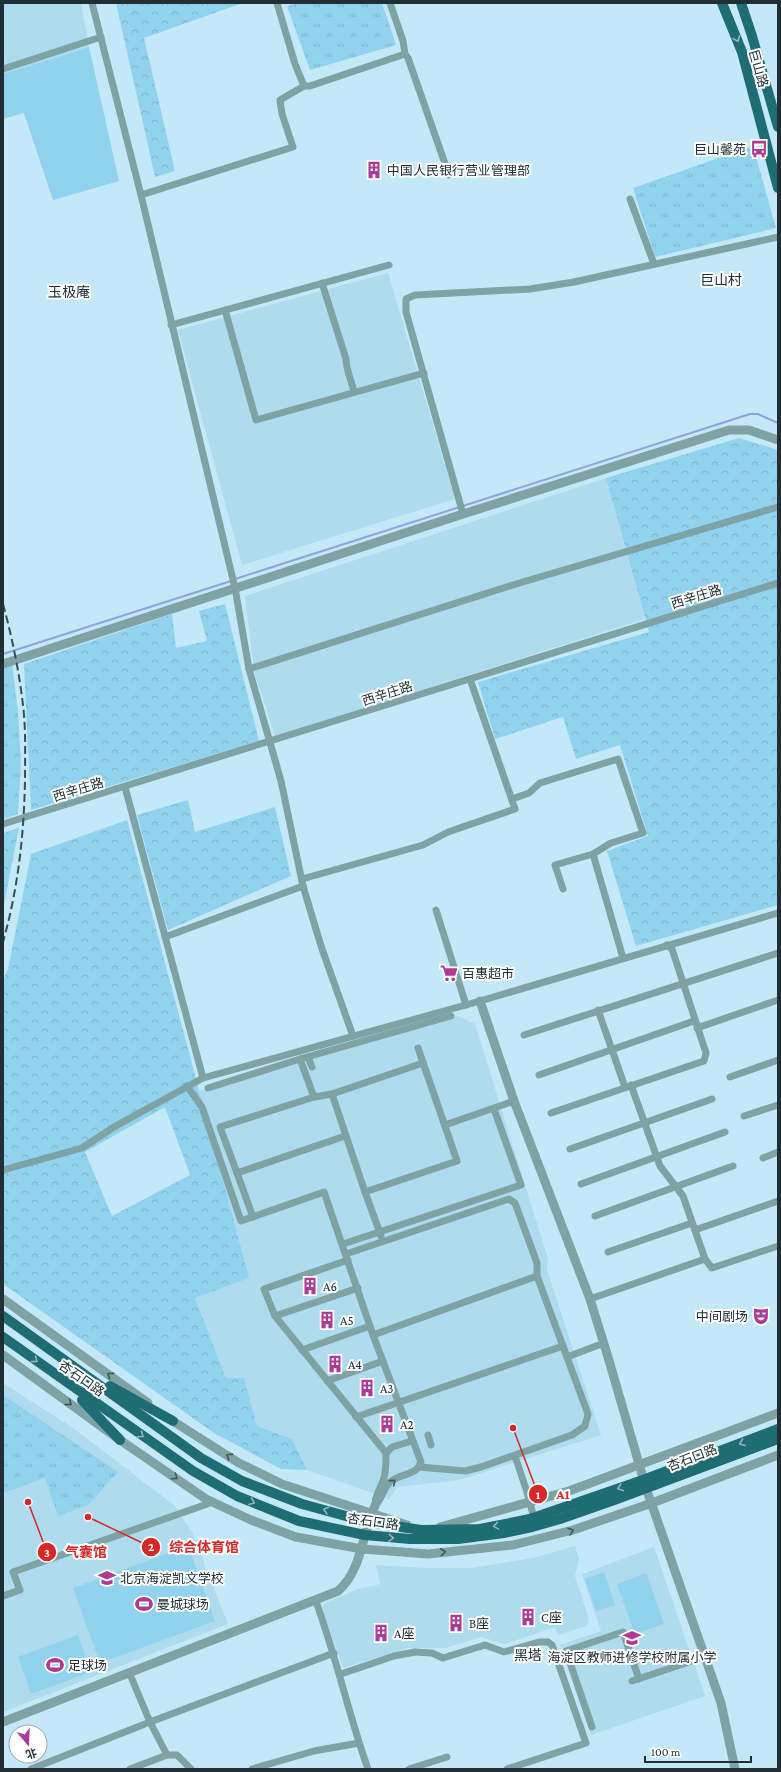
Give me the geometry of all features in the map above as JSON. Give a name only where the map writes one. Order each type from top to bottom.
[{"type":"main road","name":"巨山路","points":[[722,3],[742,52],[778,188]]},
{"type":"main road","name":"巨山路","points":[[741,3],[778,126]]},
{"type":"main road","name":"杏石口路","points":[[3,1316],[201,1458],[242,1481],[302,1504],[371,1514],[421,1530],[480,1529],[534,1518],[644,1484],[778,1439]]},
{"type":"main road","name":"杏石口路","points":[[3,1337],[193,1471],[237,1496],[299,1521],[365,1535],[410,1539],[458,1539],[504,1533],[560,1519],[778,1429]]},
{"type":"main road","points":[[70,1363],[173,1421]]},
{"type":"main road","points":[[69,1385],[120,1440]]},
{"type":"street","points":[[92,3],[141,195],[235,588],[249,669],[281,781],[303,883],[321,946],[353,1036]]},
{"type":"street","points":[[277,3],[295,64],[304,86]]},
{"type":"street","points":[[390,3],[403,42],[405,54],[408,58],[429,116],[448,175]]},
{"type":"street","points":[[3,69],[100,37]]},
{"type":"street","points":[[141,195],[293,147],[282,114],[280,100],[304,86],[310,86],[405,54]]},
{"type":"street","points":[[630,199],[654,264]]},
{"type":"street","points":[[463,514],[406,312],[406,299],[415,295],[530,289],[574,282],[778,237]]},
{"type":"street","points":[[171,325],[389,265]]},
{"type":"street","points":[[322,283],[346,359],[346,365],[354,392]]},
{"type":"street","points":[[225,310],[256,420],[424,373]]},
{"type":"street","points":[[3,664],[463,514],[729,430],[749,430],[778,440]]},
{"type":"street","points":[[249,669],[516,584],[778,507]]},
{"type":"street","name":"西辛庄路","points":[[3,824],[778,583]]},
{"type":"street","points":[[165,937],[303,883],[423,846],[448,832],[515,808],[470,679]]},
{"type":"street","points":[[512,799],[529,793],[540,782],[618,759],[643,833],[611,843],[593,854],[556,865],[563,889]]},
{"type":"street","points":[[125,787],[203,1078]]},
{"type":"street","points":[[593,854],[623,958]]},
{"type":"street","points":[[436,910],[466,1005]]},
{"type":"street","points":[[3,1170],[82,1148],[114,1127],[203,1078],[480,1001],[778,913]]},
{"type":"street","points":[[551,1113],[704,1061],[706,1053],[682,984],[672,949],[667,945]]},
{"type":"street","points":[[524,1035],[778,953]]},
{"type":"street","points":[[539,1075],[778,1000]]},
{"type":"street","points":[[480,1001],[514,1101],[590,1299],[640,1465],[644,1484],[652,1503],[721,1704],[735,1769]]},
{"type":"street","points":[[598,1010],[644,1122],[660,1166],[683,1196],[705,1259],[712,1268],[778,1246]]},
{"type":"street","points":[[208,1088],[308,1056],[451,1016]]},
{"type":"street","points":[[365,1192],[458,1164],[418,1048]]},
{"type":"street","points":[[308,1056],[312,1067]]},
{"type":"street","points":[[300,1059],[314,1097]]},
{"type":"street","points":[[730,1077],[778,1060]]},
{"type":"street","points":[[253,1217],[220,1127],[314,1097],[332,1094],[423,1063]]},
{"type":"street","points":[[187,1086],[202,1107],[241,1221],[324,1192],[373,1335],[420,1462],[419,1467]]},
{"type":"street","points":[[332,1094],[345,1136],[382,1241]]},
{"type":"street","points":[[570,1149],[712,1099]]},
{"type":"street","points":[[445,1126],[514,1101]]},
{"type":"street","points":[[744,1116],[778,1105]]},
{"type":"street","points":[[343,1244],[521,1184],[494,1108]]},
{"type":"street","points":[[581,1184],[657,1158],[667,1152],[725,1132]]},
{"type":"street","points":[[237,1173],[345,1136]]},
{"type":"street","points":[[763,1158],[778,1152]]},
{"type":"street","points":[[595,1216],[733,1166]]},
{"type":"street","points":[[3,1722],[338,1591],[347,1584],[362,1549],[365,1535],[371,1514],[375,1500],[384,1478],[386,1453],[275,1316],[264,1289],[347,1257],[382,1241],[509,1199],[515,1203],[530,1243],[537,1263],[537,1276],[588,1414],[585,1426],[572,1435],[481,1468],[465,1471],[419,1467],[414,1471],[390,1482],[381,1501],[371,1514]]},
{"type":"street","points":[[608,1252],[778,1201]]},
{"type":"street","points":[[590,1299],[705,1259]]},
{"type":"street","points":[[373,1335],[537,1276]]},
{"type":"street","points":[[275,1316],[358,1288]]},
{"type":"street","points":[[3,1299],[173,1421],[239,1463],[282,1484],[371,1514]]},
{"type":"street","points":[[302,1350],[370,1326]]},
{"type":"street","points":[[567,1357],[604,1343]]},
{"type":"street","points":[[356,1417],[563,1346]]},
{"type":"street","name":"杏石口路","points":[[3,1355],[120,1440],[213,1502],[251,1520],[296,1537],[362,1549],[428,1554],[513,1545],[573,1530],[652,1503],[778,1455]]},
{"type":"street","points":[[327,1381],[383,1361]]},
{"type":"street","name":"杏石口路","points":[[421,1530],[450,1525],[569,1491],[778,1414]]},
{"type":"street","points":[[428,1435],[431,1445]]},
{"type":"street","points":[[386,1453],[392,1447],[412,1441]]},
{"type":"street","points":[[515,1456],[534,1518]]},
{"type":"street","points":[[3,1596],[20,1590],[13,1572],[213,1502]]},
{"type":"street","points":[[315,1599],[334,1654],[359,1743],[368,1769]]},
{"type":"street","points":[[592,1727],[566,1652],[623,1632],[636,1680],[704,1657]]},
{"type":"street","points":[[340,1674],[394,1656],[415,1652],[432,1653],[444,1658],[485,1645],[504,1652],[539,1642],[548,1642],[552,1645],[586,1743],[507,1769]]},
{"type":"street","points":[[32,1769],[150,1722],[334,1654]]},
{"type":"street","points":[[129,1672],[150,1722],[167,1755]]},
{"type":"street","points":[[252,1769],[314,1751],[359,1743]]},
{"type":"street","points":[[130,1769],[167,1755],[177,1755],[191,1769]]},
{"type":"street","points":[[409,1769],[447,1757]]},
{"type":"shaded area","points":[[3,3],[81,3],[89,47],[3,74]]},
{"type":"shaded area","points":[[388,273],[455,499],[242,565],[178,330]]},
{"type":"shaded area","points":[[606,478],[645,619],[275,736],[254,671],[245,596]]},
{"type":"shaded area","points":[[458,1016],[475,1024],[548,1259],[547,1270],[601,1435],[459,1480],[397,1487],[390,1499],[307,1470],[292,1439],[257,1426],[244,1378],[226,1378],[195,1298],[248,1278],[199,1091]]},
{"type":"shaded area","name":"北京海淀凯文学校","points":[[3,1383],[70,1426],[174,1505],[192,1532],[228,1624],[3,1712]]},
{"type":"shaded area","points":[[575,1546],[579,1559],[575,1576],[589,1619],[587,1626],[558,1635],[555,1627],[505,1644],[481,1637],[445,1648],[408,1648],[343,1668],[322,1608],[325,1603],[358,1589],[380,1584],[376,1565],[426,1568],[471,1568],[533,1558]]},
{"type":"shaded area","name":"海淀区教师进修学校附属小学","points":[[654,1547],[705,1696],[591,1735],[560,1645],[601,1631],[582,1574]]},
{"type":"green space","points":[[116,3],[217,3],[220,11],[144,38],[175,171],[155,177]]},
{"type":"green space","points":[[217,3],[243,3],[220,11]]},
{"type":"green space","points":[[298,3],[382,3],[396,45],[310,70],[287,6]]},
{"type":"green space","points":[[89,47],[119,181],[53,200],[24,113],[3,119],[3,74]]},
{"type":"green space","points":[[753,146],[776,228],[655,257],[633,188]]},
{"type":"green space","points":[[739,438],[778,450],[778,905],[636,946],[607,851],[648,836],[620,745],[576,759],[563,717],[495,739],[478,682],[649,632],[606,478]]},
{"type":"green space","points":[[225,604],[259,741],[31,810],[24,664],[172,614],[176,648],[207,641],[199,611]]},
{"type":"green space","points":[[12,664],[18,712],[21,763],[18,814],[3,819],[3,666]]},
{"type":"green space","points":[[188,800],[195,832],[275,807],[291,876],[168,930],[137,815]]},
{"type":"green space","points":[[127,820],[249,1278],[195,1298],[226,1378],[244,1378],[257,1426],[292,1439],[307,1470],[281,1469],[214,1433],[3,1284],[3,980],[8,969],[31,854]],"holes":[[[165,1107],[190,1175],[112,1216],[85,1152]]]},
{"type":"green space","points":[[19,828],[3,909],[3,833]]},
{"type":"green space","points":[[3,1395],[118,1472],[88,1505],[58,1516],[45,1478],[3,1493]]},
{"type":"green space","name":"曼城球场","points":[[188,1546],[215,1621],[100,1663],[73,1588]]},
{"type":"green space","points":[[604,1572],[615,1605],[596,1611],[585,1579]]},
{"type":"green space","points":[[646,1573],[664,1624],[635,1634],[617,1584]]},
{"type":"green space","name":"足球场","points":[[78,1635],[91,1672],[31,1694],[18,1657]]},
{"type":"waterway","points":[[235,579],[750,414],[758,414],[778,423]]},
{"type":"waterway","points":[[3,654],[231,581]]},
{"type":"railway","points":[[3,604],[19,680],[25,733],[22,841],[13,902],[3,942]]},
{"type":"place","name":"巨山馨苑","points":[[759,149]]},
{"type":"place","name":"中国人民银行营业管理部","points":[[374,170]]},
{"type":"place","name":"百惠超市","points":[[449,973]]},
{"type":"place","name":"A6","points":[[310,1286]]},
{"type":"place","name":"中间剧场","points":[[761,1316]]},
{"type":"place","name":"A5","points":[[327,1320]]},
{"type":"place","name":"A4","points":[[335,1364]]},
{"type":"place","name":"A3","points":[[367,1388]]},
{"type":"place","name":"A2","points":[[387,1424]]},
{"type":"place","name":"A1","points":[[513,1428]]},
{"type":"place","name":"气囊馆","points":[[28,1502]]},
{"type":"place","name":"综合体育馆","points":[[88,1517]]},
{"type":"place","name":"北京海淀凯文学校","points":[[107,1578]]},
{"type":"place","name":"曼城球场","points":[[144,1604]]},
{"type":"place","name":"C座","points":[[528,1617]]},
{"type":"place","name":"B座","points":[[456,1623]]},
{"type":"place","name":"A座","points":[[381,1633]]},
{"type":"place","name":"海淀区教师进修学校附属小学","points":[[632,1638]]},
{"type":"place","name":"足球场","points":[[55,1665]]},
{"type":"district","name":"巨山村","points":[[721,280]]},
{"type":"district","name":"玉极庵","points":[[69,292]]},
{"type":"district","name":"黑塔","points":[[528,1655]]}]
